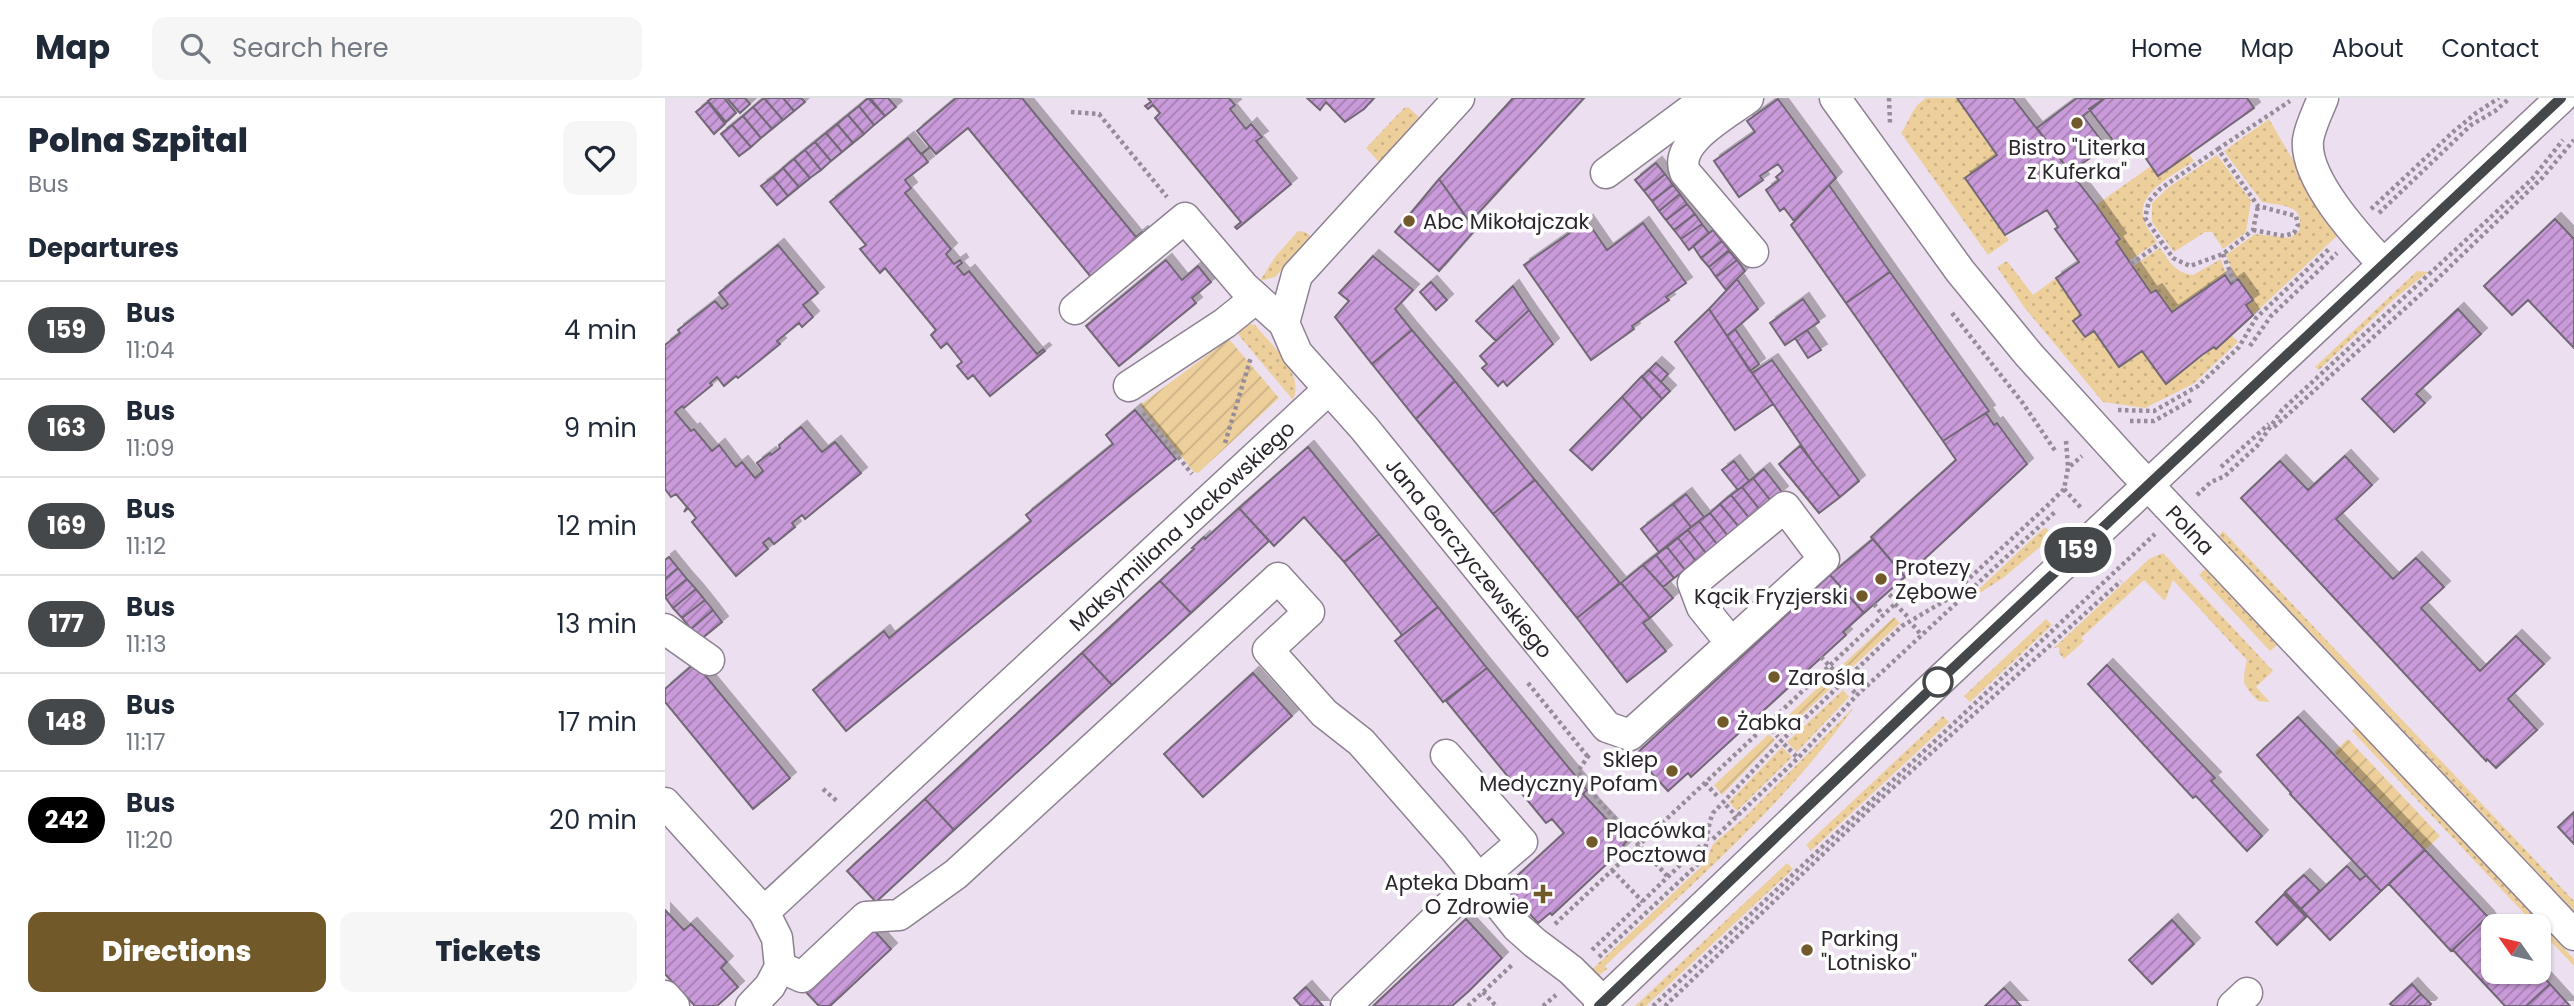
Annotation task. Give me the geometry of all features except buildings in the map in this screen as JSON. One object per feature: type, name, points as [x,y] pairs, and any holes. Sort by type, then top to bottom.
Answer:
[{"type":"street","points":[[1285,323],[1297,275],[1459,98]]},
{"type":"street","points":[[1605,173],[1707,98]]},
{"type":"street","points":[[1748,98],[1693,139],[1685,149],[1682,164],[1685,172],[1753,252]]},
{"type":"street","name":"Polna","points":[[1835,98],[1914,209],[2009,332],[2148,485],[2574,935]]},
{"type":"street","points":[[2323,98],[2308,139],[2312,166],[2351,229],[2383,264]]},
{"type":"street","points":[[780,967],[802,977],[866,917],[899,915],[956,874],[1278,578],[1309,612],[1268,650],[1324,713],[1361,742],[1454,848],[1517,927],[1571,970],[1601,1004],[1938,682],[2561,98]]},
{"type":"street","points":[[1075,309],[1185,218],[1256,298],[1285,323],[1297,353],[1329,389]]},
{"type":"street","points":[[1129,386],[1225,323],[1256,298]]},
{"type":"street","name":"Jana Gorczyczewskiego","points":[[1329,389],[1364,428],[1607,727]]},
{"type":"street","name":"Maksymiliana Jackowskiego","points":[[764,912],[1329,389]]},
{"type":"street","points":[[1607,727],[1630,735],[1824,559],[1785,507],[1693,583],[1702,607],[1731,643]]},
{"type":"street","points":[[665,629],[709,660]]},
{"type":"street","points":[[1346,1006],[1478,880],[1522,842],[1446,755]]},
{"type":"street","points":[[665,803],[764,912],[777,938],[780,967],[770,986],[751,1006]]},
{"type":"street","points":[[665,996],[674,1006]]},
{"type":"path","points":[[2258,206],[2253,230],[2223,254],[2190,266],[2172,258],[2145,218],[2149,201],[2160,189],[2285,103],[2301,98]]},
{"type":"path","points":[[2108,410],[2154,411],[2166,408],[2198,386],[2244,341],[2256,318],[2453,132],[2499,98]]},
{"type":"path","points":[[1071,112],[1099,114],[1185,218]]},
{"type":"path","points":[[2201,492],[2211,482],[2225,476],[2249,454],[2282,410],[2532,179],[2565,137]]},
{"type":"path","points":[[2274,427],[2432,284],[2543,177],[2574,141]]},
{"type":"path","points":[[2218,149],[2258,206],[2290,212],[2296,216],[2298,225],[2294,233],[2284,236],[2253,230]]},
{"type":"path","points":[[2131,264],[2161,243]]},
{"type":"path","points":[[2223,254],[2234,282]]},
{"type":"path","points":[[1976,345],[2022,402],[2056,452]]},
{"type":"path","points":[[1224,447],[1251,357]]},
{"type":"path","points":[[1129,386],[1139,409],[1197,480]]},
{"type":"path","points":[[2124,421],[2154,421],[2177,408]]},
{"type":"path","points":[[2154,421],[2159,426]]},
{"type":"path","points":[[2221,467],[2269,424]]},
{"type":"path","points":[[1594,963],[1697,864],[1706,851],[1713,813],[1781,741],[1902,626],[1946,600],[2064,489],[2068,468],[2089,449]]},
{"type":"path","points":[[2205,475],[2211,482]]},
{"type":"path","points":[[2064,489],[2084,511]]},
{"type":"path","points":[[1713,839],[1798,758],[1857,695],[2056,511]]},
{"type":"path","points":[[1653,1006],[2153,537]]},
{"type":"path","points":[[1665,1006],[1876,803],[2122,581]]},
{"type":"path","points":[[1887,592],[1908,617]]},
{"type":"path","points":[[1874,604],[1883,615]]},
{"type":"path","points":[[1549,930],[1895,604]]},
{"type":"path","points":[[1913,625],[1922,636]]},
{"type":"path","points":[[1821,657],[1841,678]]},
{"type":"path","points":[[1848,685],[1857,695]]},
{"type":"path","points":[[1767,725],[1778,737]]},
{"type":"path","points":[[1607,727],[1578,771],[1598,800],[1669,878]]},
{"type":"path","points":[[1784,744],[1798,758]]},
{"type":"path","points":[[1705,783],[1720,799]]},
{"type":"path","points":[[823,789],[844,808]]},
{"type":"path","points":[[1726,805],[1737,817]]},
{"type":"path","points":[[1586,956],[1702,844]]},
{"type":"path","points":[[1612,870],[1643,902]]},
{"type":"path","points":[[1468,1006],[1520,957]]},
{"type":"path","points":[[1483,992],[1496,1006]]},
{"type":"shaded area","points":[[1926,98],[1957,98],[1997,155],[1965,179],[2009,240],[1988,255],[1901,133],[1914,110]]},
{"type":"shaded area","points":[[1408,107],[1419,117],[1379,162],[1366,148]]},
{"type":"shaded area","points":[[2269,119],[2327,219],[2339,234],[2253,315],[2246,305],[2253,300],[2238,279],[2236,280],[2226,255],[2255,234],[2290,238],[2299,231],[2299,216],[2291,208],[2262,202],[2224,151]]},
{"type":"shaded area","points":[[2189,154],[2194,161],[2160,184],[2146,199],[2143,217],[2157,242],[2129,261],[2116,242],[2120,239],[2096,205],[2151,166],[2158,176]]},
{"type":"shaded area","points":[[2217,155],[2251,201],[2246,232],[2223,249],[2212,232],[2205,232],[2174,252],[2152,222],[2152,203],[2169,187]]},
{"type":"shaded area","points":[[1298,231],[1312,237],[1275,277],[1260,281],[1275,257]]},
{"type":"shaded area","points":[[2160,248],[2173,266],[2182,272],[2193,275],[2221,259],[2226,274],[2172,312],[2156,290],[2151,293],[2133,266]]},
{"type":"shaded area","points":[[2007,261],[2033,295],[2056,278],[2081,315],[2073,321],[2084,337],[2094,331],[2119,367],[2142,351],[2165,384],[2231,335],[2238,342],[2193,384],[2145,408],[2103,402],[2024,307],[1997,267]]},
{"type":"shaded area","points":[[2417,271],[2428,272],[2393,300],[2319,370],[2315,367]]},
{"type":"shaded area","points":[[1249,324],[1255,325],[1290,369],[1294,379],[1293,400],[1237,333]]},
{"type":"shaded area","points":[[1229,339],[1279,398],[1198,473],[1194,472],[1140,405]]},
{"type":"shaded area","points":[[2045,527],[2053,536],[2003,578],[1964,603]]},
{"type":"shaded area","points":[[2223,531],[2574,901],[2574,911],[2219,536]]},
{"type":"shaded area","points":[[2163,553],[2273,671],[2256,687],[2270,702],[2258,701],[2249,691],[2244,679],[2247,660],[2173,580],[2165,601],[2144,580],[2081,638],[2084,641],[2064,659],[2059,653],[2059,647],[2054,648],[2149,559]]},
{"type":"shaded area","points":[[2205,569],[2277,645],[2270,651],[2199,575]]},
{"type":"shaded area","points":[[1894,617],[1900,623],[1845,674],[1839,668]]},
{"type":"shaded area","points":[[2046,619],[2052,625],[1970,702],[1964,696]]},
{"type":"shaded area","points":[[1830,676],[1836,683],[1781,735],[1775,728]]},
{"type":"shaded area","points":[[1843,690],[1849,697],[1797,752],[1787,742]]},
{"type":"shaded area","points":[[1854,707],[1798,777],[1704,874],[1605,966],[1607,969],[1597,977],[1587,974],[1705,863],[1713,844],[1744,818]]},
{"type":"shaded area","points":[[1943,716],[1949,722],[1811,851],[1806,845]]},
{"type":"shaded area","points":[[2355,727],[2532,914],[2525,914],[2352,731]]},
{"type":"shaded area","points":[[1769,734],[1775,740],[1722,795],[1714,785]]},
{"type":"shaded area","points":[[2348,739],[2440,836],[2425,850],[2334,752]]},
{"type":"shaded area","points":[[1782,747],[1792,757],[1737,811],[1729,802]]},
{"type":"shaded area","points":[[1787,863],[1793,869],[1646,1006],[1635,1006]]},
{"type":"shaded area","points":[[2551,935],[2574,959],[2574,966],[2551,942]]},
{"type":"bus line","name":"159","points":[[1599,1006],[1938,682],[2561,98]]},
{"type":"place","name":"Bistro \"Literka z Kuferka\"","points":[[2077,123]]},
{"type":"place","name":"Abc Mikołajczak","points":[[1409,221]]},
{"type":"place","name":"Protezy Zębowe","points":[[1881,579]]},
{"type":"place","name":"Kącik Fryzjerski","points":[[1862,596]]},
{"type":"place","name":"Zarośla","points":[[1774,677]]},
{"type":"place","name":"Żabka","points":[[1723,722]]},
{"type":"place","name":"Sklep Medyczny Pofam","points":[[1672,771]]},
{"type":"place","name":"Placówka Pocztowa","points":[[1592,842]]},
{"type":"place","name":"Apteka Dbam O Zdrowie","points":[[1543,894]]},
{"type":"place","name":"Parking \"Lotnisko\"","points":[[1807,950]]}]
